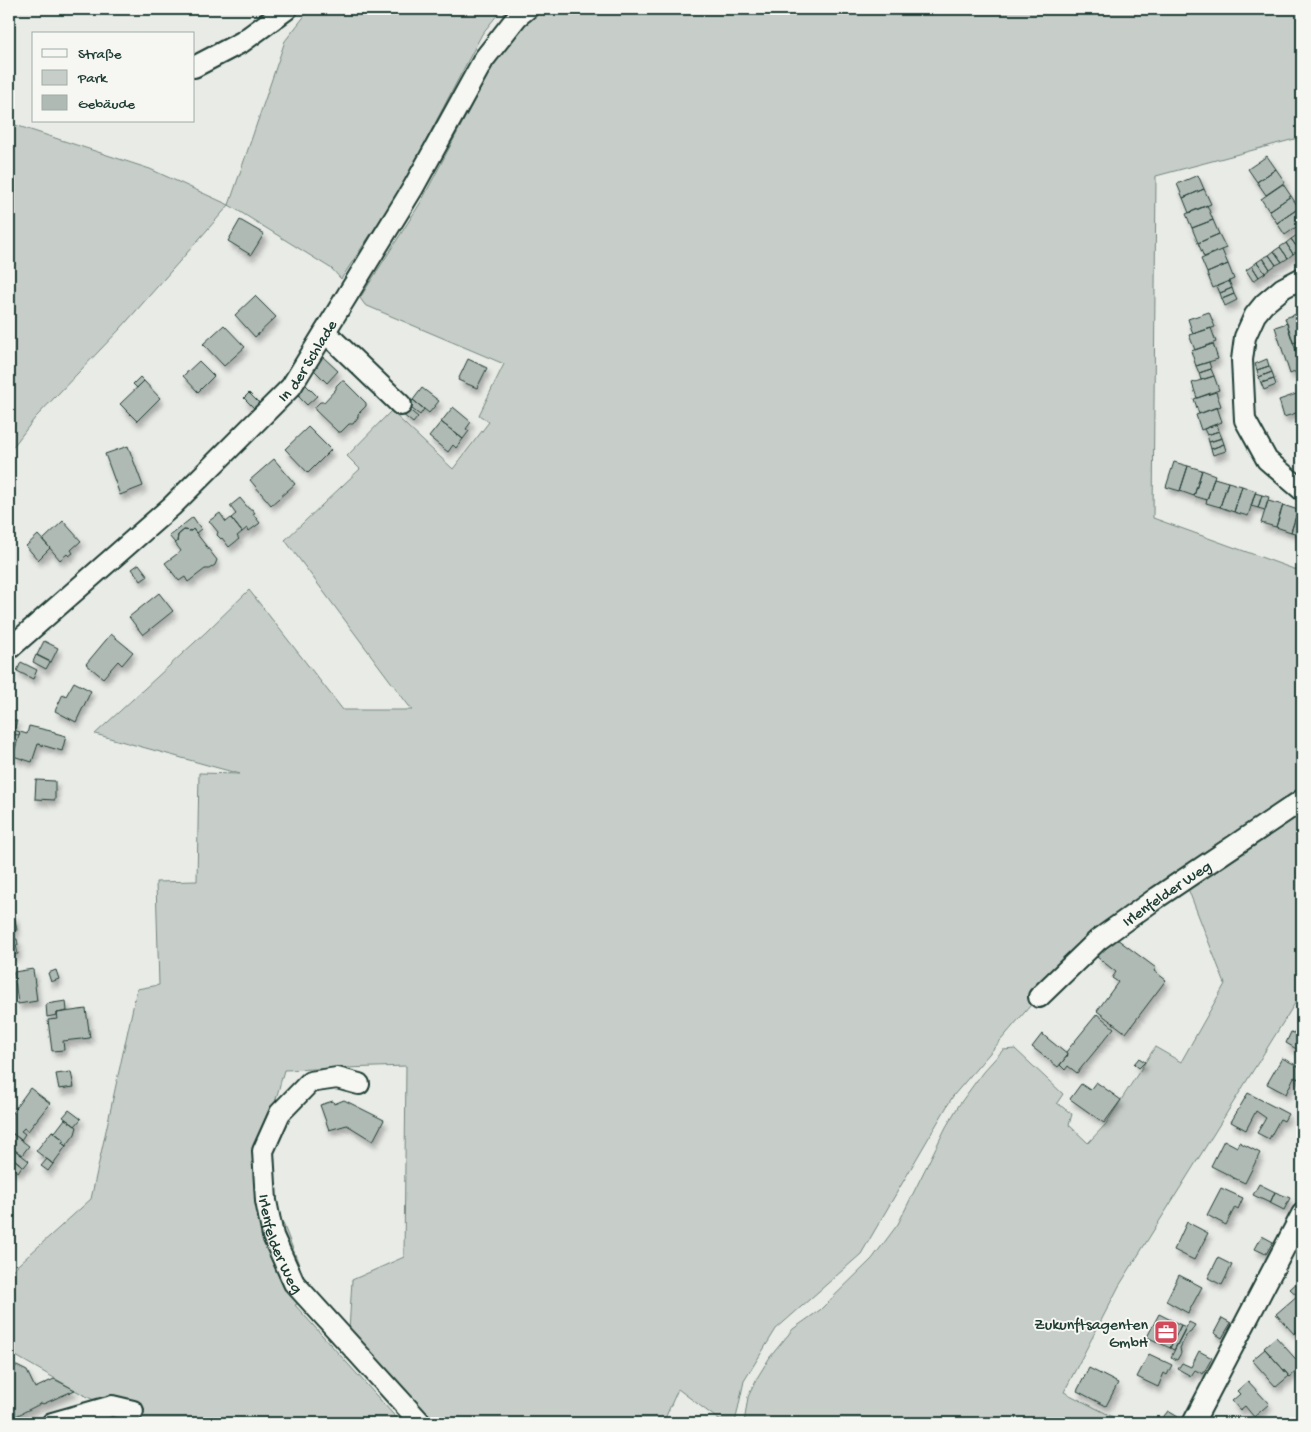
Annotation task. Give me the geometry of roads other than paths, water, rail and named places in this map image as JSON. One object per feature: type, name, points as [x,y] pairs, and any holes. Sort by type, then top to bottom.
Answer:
[{"type":"street","points":[[195,66],[242,42],[287,9]]},
{"type":"street","name":"In der Schlade","points":[[9,649],[172,506],[291,387],[413,188],[484,59],[517,17],[527,9]]},
{"type":"street","points":[[1302,278],[1283,288],[1264,304],[1255,315],[1245,337],[1242,360],[1245,420],[1267,460],[1302,490]]},
{"type":"street","points":[[324,332],[401,405]]},
{"type":"street","name":"Irlenfelder Weg","points":[[1039,997],[1098,940],[1158,897],[1302,800]]},
{"type":"street","name":"Irlenfelder Weg","points":[[359,1084],[336,1078],[310,1082],[280,1113],[263,1151],[266,1201],[273,1236],[294,1283],[421,1423]]},
{"type":"street","points":[[1193,1423],[1302,1214]]},
{"type":"street","points":[[52,1423],[112,1406],[133,1411]]},
{"type":"place","name":"Zukunftsagenten GmbH","points":[[1166,1332]]}]
